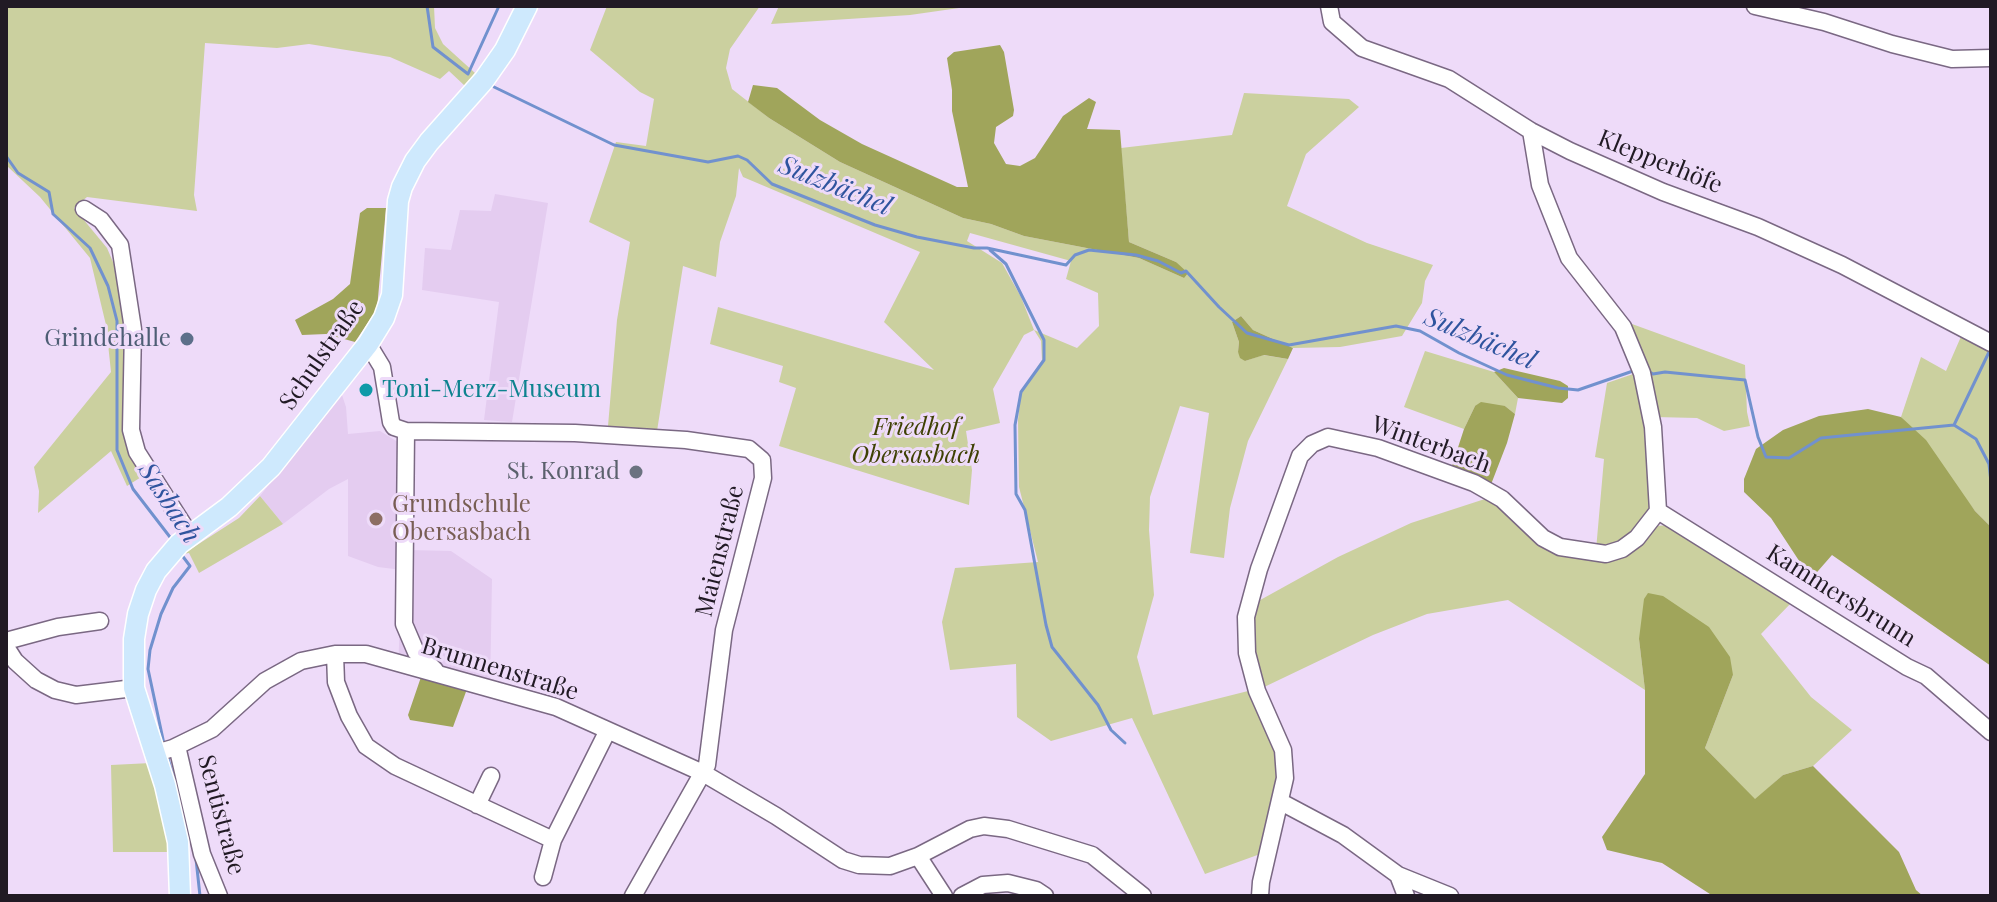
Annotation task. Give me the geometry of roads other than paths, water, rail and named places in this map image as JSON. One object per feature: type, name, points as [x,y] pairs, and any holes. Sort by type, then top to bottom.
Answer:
[{"type":"main road","name":"Schulstraße","points":[[180,896],[178,842],[167,750],[134,688],[132,666],[138,614],[146,590],[180,544],[229,507],[271,467],[368,344],[384,318],[392,295],[398,201],[402,187],[429,142],[484,80],[505,50],[527,6]]},
{"type":"street","name":"Klepperhöfe","points":[[1329,6],[1332,22],[1362,48],[1449,79],[1531,131],[1663,192],[1758,227],[1842,265],[1991,343]]},
{"type":"street","points":[[1755,6],[1824,22],[1952,59],[1991,58]]},
{"type":"street","points":[[1531,131],[1540,185],[1569,258],[1623,327],[1641,370],[1653,427],[1658,511]]},
{"type":"street","points":[[84,209],[101,220],[120,245],[133,329],[131,430],[137,452],[180,544]]},
{"type":"street","points":[[368,344],[382,367],[391,422],[394,427],[406,431],[404,624],[421,660],[443,675]]},
{"type":"street","name":"Maienstraße","points":[[406,431],[615,434],[749,449],[762,460],[763,478],[724,630],[710,756],[703,773]]},
{"type":"street","name":"Winterbach","points":[[1260,896],[1285,778],[1283,750],[1257,691],[1247,653],[1246,617],[1259,569],[1300,456],[1312,444],[1328,437],[1378,448],[1474,483],[1502,499],[1543,538],[1560,547],[1606,554],[1622,549],[1637,538],[1658,511]]},
{"type":"street","name":"Kammersbrunn","points":[[1658,511],[1926,676],[1991,732]]},
{"type":"street","points":[[6,641],[58,627],[100,621]]},
{"type":"street","points":[[6,647],[15,661],[36,680],[55,690],[76,695],[134,688]]},
{"type":"street","points":[[335,654],[336,682],[349,716],[366,746],[395,766],[553,840]]},
{"type":"street","name":"Brunnenstraße","points":[[167,750],[212,729],[265,681],[301,661],[335,654],[366,654],[556,707],[703,773],[843,860],[859,865],[890,866],[918,856]]},
{"type":"street","points":[[543,877],[553,840],[607,732]]},
{"type":"street","name":"Sentistraße","points":[[167,750],[219,896]]},
{"type":"street","points":[[633,896],[703,773]]},
{"type":"street","points":[[477,805],[491,776]]},
{"type":"street","points":[[1281,802],[1343,835],[1398,875],[1450,896]]},
{"type":"street","points":[[944,896],[918,856],[970,829],[984,826],[1008,829],[1092,855],[1143,896]]},
{"type":"street","points":[[1398,875],[1406,896]]},
{"type":"street","points":[[962,896],[983,885],[1008,883],[1036,890],[1045,896]]},
{"type":"waterway","points":[[427,6],[433,47],[468,74],[499,6]]},
{"type":"waterway","name":"Sulzbächel","points":[[492,86],[614,145],[708,162],[738,156],[747,160],[772,184],[875,225],[917,237],[1066,265],[1075,255],[1089,250],[1136,255],[1158,261],[1181,273],[1186,271],[1247,333],[1289,345],[1396,326],[1420,331],[1507,375],[1558,388],[1578,390],[1633,371]]},
{"type":"waterway","name":"Sasbach","points":[[6,156],[18,173],[49,192],[53,214],[90,248],[108,286],[117,321],[117,450],[133,489],[173,541]]},
{"type":"waterway","points":[[990,250],[1006,264],[1044,340],[1044,360],[1021,392],[1015,425],[1016,494],[1025,510],[1052,647],[1098,705],[1111,730],[1125,743]]},
{"type":"waterway","points":[[1954,425],[1990,350]]},
{"type":"waterway","name":"Sulzbächel","points":[[1648,371],[1653,374],[1665,372],[1745,380],[1758,437],[1766,457],[1789,458],[1821,438],[1954,425],[1976,439],[1989,464],[1991,482]]},
{"type":"waterway","name":"Sasbach","points":[[164,744],[148,669],[150,650],[161,614],[173,588],[190,566],[181,554]]},
{"type":"waterway","name":"Sasbach","points":[[167,755],[190,836]]},
{"type":"waterway","name":"Sasbach","points":[[196,859],[200,896]]},
{"type":"place","name":"Grindehalle","points":[[187,339]]},
{"type":"place","name":"Toni-Merz-Museum","points":[[366,390]]},
{"type":"place","name":"St. Konrad","points":[[636,472]]},
{"type":"place","name":"Grundschule Obersasbach","points":[[376,519]]},
{"type":"park label","name":"Friedhof Obersasbach","points":[[916,442]]}]
